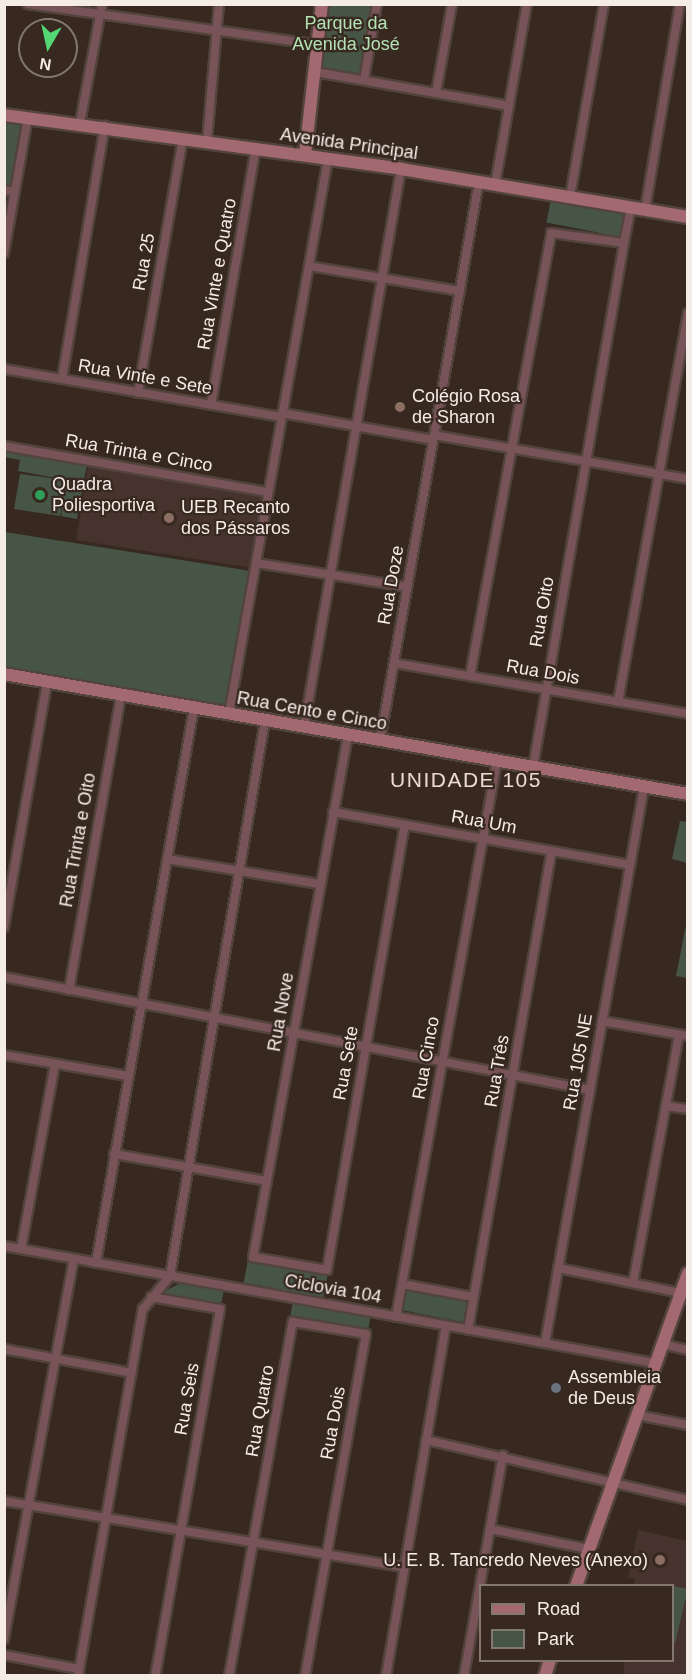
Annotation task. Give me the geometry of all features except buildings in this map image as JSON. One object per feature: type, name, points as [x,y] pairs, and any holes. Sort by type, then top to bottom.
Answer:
[{"type":"main road","points":[[305,155],[322,4]]},
{"type":"main road","name":"Avenida Principal","points":[[4,115],[105,126],[401,169],[687,217]]},
{"type":"main road","name":"Rua Cento e Cinco","points":[[4,674],[687,794]]},
{"type":"main road","points":[[577,1584],[687,1273]]},
{"type":"street","points":[[28,4],[318,45]]},
{"type":"street","points":[[80,123],[102,4]]},
{"type":"street","points":[[207,141],[219,4]]},
{"type":"street","points":[[364,80],[377,4]]},
{"type":"street","points":[[436,93],[452,4]]},
{"type":"street","points":[[495,185],[527,4]]},
{"type":"street","points":[[570,197],[604,4]]},
{"type":"street","points":[[645,210],[680,4]]},
{"type":"street","points":[[315,72],[509,106]]},
{"type":"street","points":[[4,253],[28,117]]},
{"type":"street","points":[[62,379],[105,126]]},
{"type":"street","name":"Rua 25","points":[[138,393],[183,138]]},
{"type":"street","name":"Rua Vinte e Quatro","points":[[211,405],[256,148]]},
{"type":"street","points":[[230,714],[328,159]]},
{"type":"street","points":[[304,727],[401,169]]},
{"type":"street","name":"Rua Doze","points":[[380,741],[479,182]]},
{"type":"street","points":[[4,190],[15,192]]},
{"type":"street","name":"Rua Oito","points":[[532,767],[631,207]]},
{"type":"street","points":[[470,676],[551,233],[624,243]]},
{"type":"street","points":[[309,266],[460,291]]},
{"type":"street","points":[[618,702],[687,313]]},
{"type":"street","name":"Rua Vinte e Sete","points":[[4,369],[211,405],[434,438]]},
{"type":"street","points":[[434,438],[510,448],[687,479]]},
{"type":"street","name":"Rua Trinta e Cinco","points":[[4,446],[268,492]]},
{"type":"street","points":[[256,563],[407,587]]},
{"type":"street","name":"Rua Dois","points":[[394,663],[687,714]]},
{"type":"street","points":[[4,927],[47,682]]},
{"type":"street","name":"Rua Trinta e Oito","points":[[69,990],[121,695]]},
{"type":"street","points":[[96,1263],[194,708]]},
{"type":"street","points":[[4,1655],[79,1672],[143,1309],[170,1276],[265,721]]},
{"type":"street","name":"Rua Nove","points":[[290,1264],[254,1257],[348,735]]},
{"type":"street","points":[[482,839],[497,761]]},
{"type":"street","name":"Rua 105 NE","points":[[545,1344],[644,787]]},
{"type":"street","name":"Rua Um","points":[[333,812],[630,865]]},
{"type":"street","name":"Rua Sete","points":[[290,1264],[327,1270],[405,825]]},
{"type":"street","name":"Rua Cinco","points":[[396,1317],[482,839]]},
{"type":"street","name":"Rua Três","points":[[468,1330],[552,851]]},
{"type":"street","points":[[167,859],[320,884]]},
{"type":"street","points":[[4,977],[214,1020],[590,1090]]},
{"type":"street","points":[[602,1021],[683,1035],[666,1106],[633,1283]]},
{"type":"street","points":[[4,1055],[128,1076]]},
{"type":"street","points":[[21,1249],[55,1064]]},
{"type":"street","points":[[666,1106],[687,1109]]},
{"type":"street","points":[[114,1154],[267,1181]]},
{"type":"street","name":"Ciclovia 104","points":[[4,1246],[655,1363]]},
{"type":"street","points":[[4,1639],[74,1259]]},
{"type":"street","points":[[558,1268],[681,1293]]},
{"type":"street","points":[[402,1284],[473,1297]]},
{"type":"street","name":"Rua Seis","points":[[151,1297],[220,1309],[155,1676]]},
{"type":"street","name":"Rua Quatro","points":[[229,1676],[293,1322],[328,1328]]},
{"type":"street","points":[[386,1676],[446,1326]]},
{"type":"street","name":"Rua Dois","points":[[305,1676],[366,1334],[328,1328]]},
{"type":"street","points":[[662,1344],[687,1350]]},
{"type":"street","points":[[4,1349],[132,1373]]},
{"type":"street","points":[[637,1415],[687,1425]]},
{"type":"street","points":[[426,1440],[503,1455],[687,1500]]},
{"type":"street","points":[[481,1584],[503,1455]]},
{"type":"street","points":[[4,1501],[404,1567]]},
{"type":"street","points":[[490,1529],[588,1549]]},
{"type":"street","points":[[464,1676],[478,1604]]},
{"type":"shaded area","name":"UEB Recanto dos Pássaros","points":[[88,466],[263,494],[251,568],[76,540]]},
{"type":"shaded area","points":[[638,1530],[687,1541],[687,1675],[623,1676],[625,1662],[674,1662],[674,1584],[634,1584],[635,1579],[628,1578]]},
{"type":"green space","name":"Parque da Avenida José","points":[[321,5],[379,5],[366,80],[316,71]]},
{"type":"green space","points":[[4,116],[27,118],[14,191],[5,189]]},
{"type":"green space","points":[[551,199],[628,214],[623,237],[546,223]]},
{"type":"green space","points":[[4,451],[87,464],[77,519],[61,516],[65,488],[60,516],[14,509],[20,474],[67,480],[18,471],[20,460],[5,457]]},
{"type":"green space","points":[[5,532],[251,571],[230,705],[4,670]]},
{"type":"green space","points":[[680,821],[687,822],[687,863],[672,859]]},
{"type":"green space","points":[[687,920],[687,978],[676,976]]},
{"type":"green space","points":[[248,1260],[328,1275],[323,1298],[244,1283]]},
{"type":"green space","points":[[181,1283],[224,1290],[221,1305],[161,1293]]},
{"type":"green space","points":[[403,1288],[469,1301],[465,1322],[399,1310]]},
{"type":"green space","points":[[293,1301],[371,1315],[368,1329],[290,1316]]},
{"type":"green space","points":[[674,1586],[688,1589],[674,1643]]},
{"type":"place","name":"Colégio Rosa de Sharon","points":[[400,407]]},
{"type":"place","name":"Quadra Poliesportiva","points":[[40,495]]},
{"type":"place","name":"UEB Recanto dos Pássaros","points":[[169,518]]},
{"type":"place","name":"Assembleia de Deus","points":[[556,1388]]},
{"type":"place","name":"U. E. B. Tancredo Neves (Anexo)","points":[[660,1560]]},
{"type":"district","name":"UNIDADE 105","points":[[466,780]]}]
